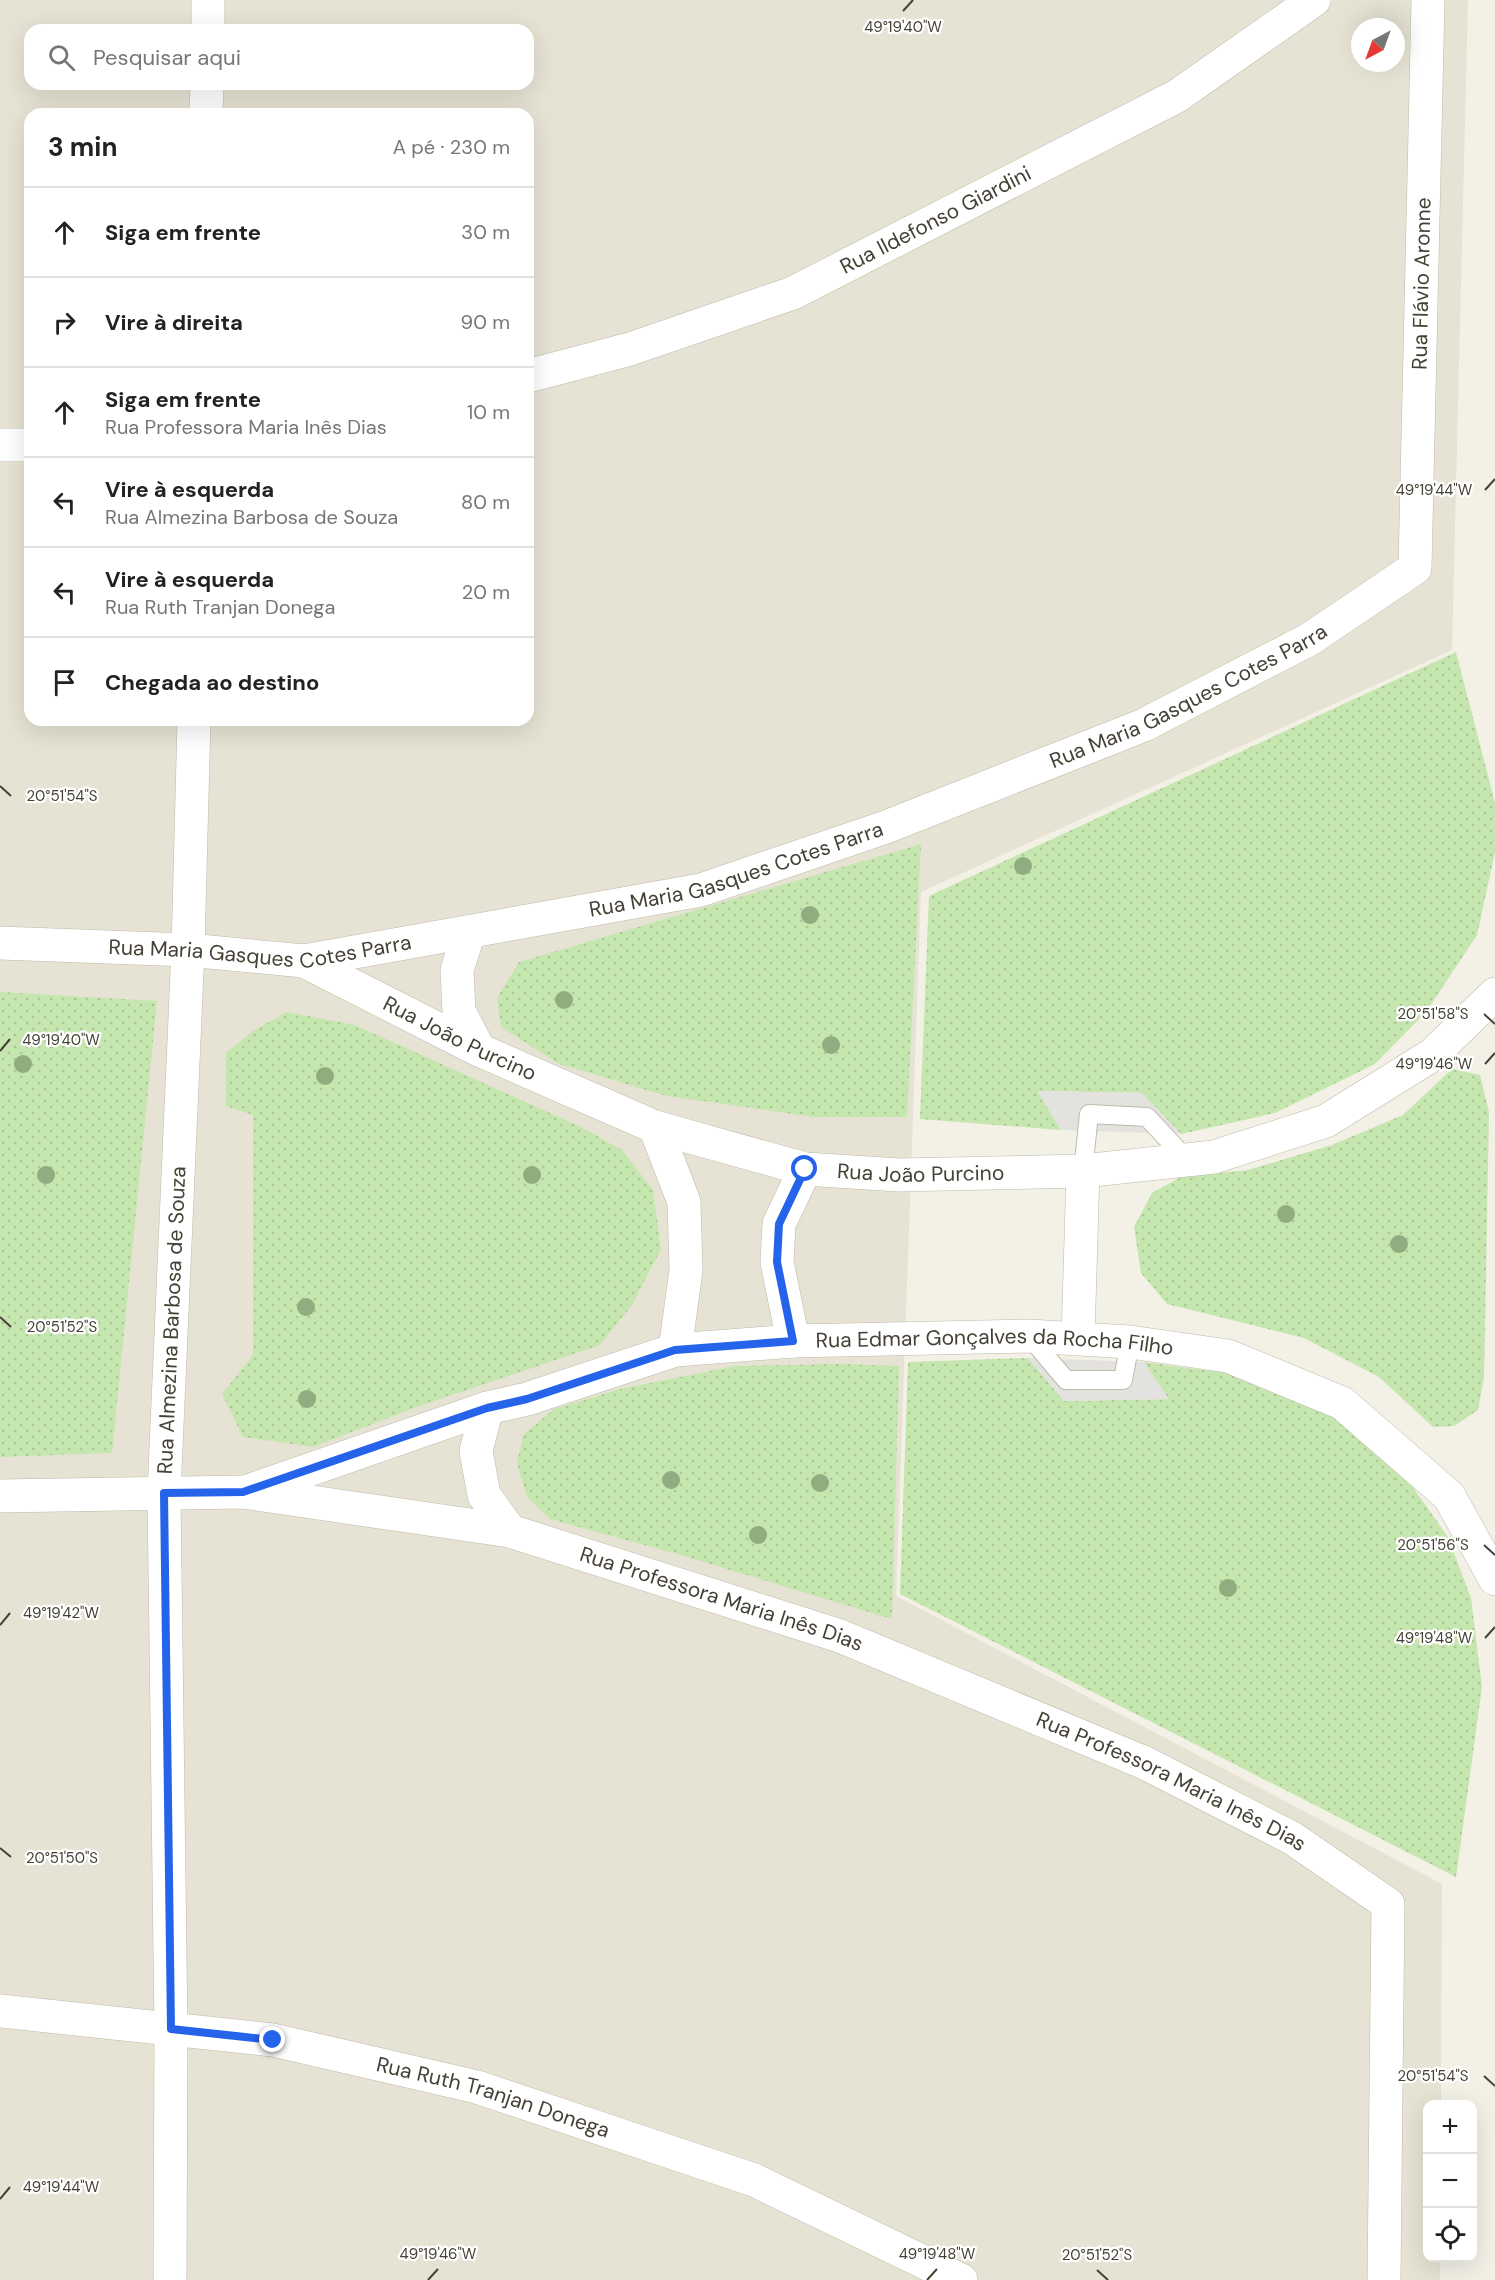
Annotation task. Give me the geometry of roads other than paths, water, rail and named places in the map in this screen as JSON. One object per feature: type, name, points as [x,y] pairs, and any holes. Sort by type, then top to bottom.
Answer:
[{"type":"street","points":[[208,0],[208,24]]},
{"type":"street","name":"Rua Ildefonso Giardini","points":[[534,374],[630,349],[793,293],[1177,96],[1314,0]]},
{"type":"street","name":"Rua Flávio Aronne","points":[[1415,568],[1428,0]]},
{"type":"street","points":[[206,108],[207,90]]},
{"type":"street","points":[[0,445],[24,445]]},
{"type":"street","name":"Rua Maria Gasques Cotes Parra","points":[[0,943],[188,950],[304,961],[701,890],[886,826],[1144,725],[1310,639],[1415,568]]},
{"type":"street","name":"Rua Almezina Barbosa de Souza","points":[[170,2280],[171,2029],[164,1493],[188,950],[194,726]]},
{"type":"street","points":[[469,932],[457,970],[459,1011],[479,1050]]},
{"type":"street","name":"Rua João Purcino","points":[[304,961],[479,1050],[656,1127],[805,1169],[898,1175],[1083,1170],[1214,1157],[1326,1121],[1432,1055],[1495,994]]},
{"type":"street","points":[[656,1127],[684,1203],[686,1271],[675,1350]]},
{"type":"street","points":[[793,1341],[777,1262],[779,1224],[805,1169]]},
{"type":"street","points":[[1078,1338],[1083,1170]]},
{"type":"street","name":"Rua Edmar Gonçalves da Rocha Filho","points":[[243,1492],[487,1408],[527,1399],[675,1350],[793,1341],[1029,1336],[1078,1338],[1130,1342],[1228,1356],[1342,1403],[1449,1496],[1495,1580]]},
{"type":"street","points":[[487,1408],[476,1451],[484,1495],[510,1531]]},
{"type":"street","name":"Rua Professora Maria Inês Dias","points":[[0,1496],[243,1492],[510,1531],[840,1636],[1145,1763],[1292,1838],[1388,1904],[1384,2280]]},
{"type":"street","name":"Rua Ruth Tranjan Donega","points":[[0,2011],[273,2040],[477,2087],[754,2180],[961,2280]]},
{"type":"lane","points":[[1083,1170],[1089,1114],[1147,1117],[1187,1160]]},
{"type":"lane","points":[[1029,1336],[1066,1380],[1123,1380],[1130,1342]]}]
